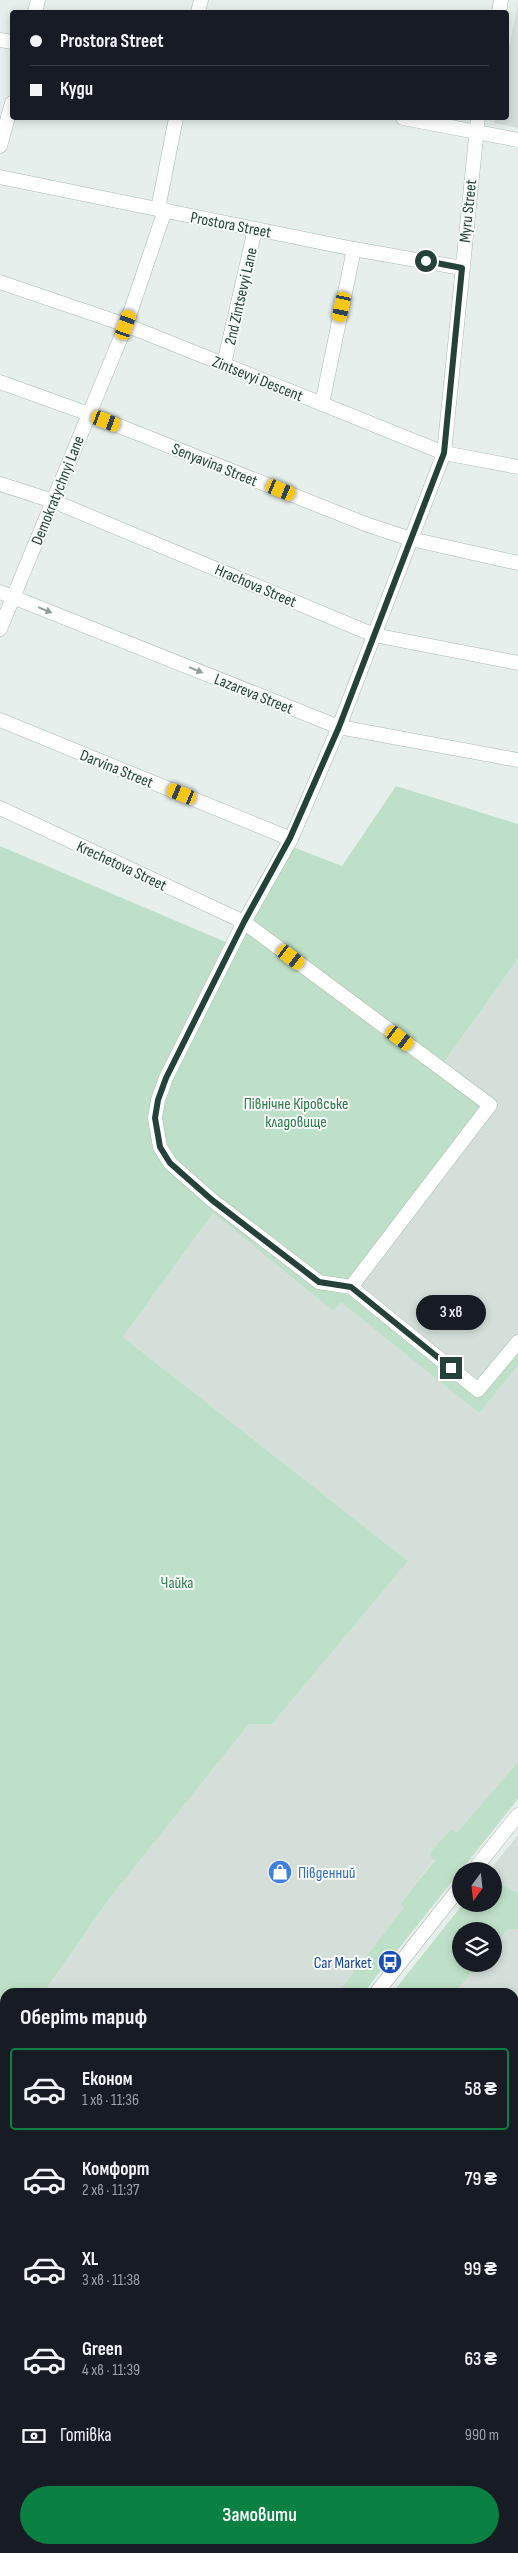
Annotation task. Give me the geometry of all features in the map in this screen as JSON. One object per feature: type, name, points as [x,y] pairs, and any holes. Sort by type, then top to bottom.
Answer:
[{"type":"street","points":[[0,146],[10,110]]},
{"type":"street","name":"Demokratychnyi Lane","points":[[0,629],[6,595],[53,501],[126,325],[161,209],[176,120]]},
{"type":"street","points":[[412,120],[518,140]]},
{"type":"street","name":"Myru Street","points":[[351,1287],[319,1282],[190,1182],[170,1163],[160,1147],[155,1118],[161,1089],[244,922],[290,838],[339,727],[444,453],[478,120]]},
{"type":"street","name":"Prostora Street","points":[[0,177],[256,229],[462,268]]},
{"type":"street","name":"2nd Zintsevyi Lane","points":[[224,364],[256,229]]},
{"type":"street","points":[[322,404],[354,248]]},
{"type":"street","name":"Zintsevyi Descent","points":[[0,282],[126,325],[444,453],[518,467]]},
{"type":"street","name":"Senyavina Street","points":[[0,382],[89,414],[411,539],[518,563]]},
{"type":"street","name":"Hrachova Street","points":[[0,484],[53,501],[374,635],[518,663]]},
{"type":"street","name":"Lazareva Street","points":[[6,595],[339,727],[518,760]]},
{"type":"street","name":"Darvina Street","points":[[0,720],[290,838]]},
{"type":"street","name":"Krechetova Street","points":[[0,808],[244,922],[490,1105],[351,1287]]},
{"type":"street","points":[[351,1287],[478,1390],[518,1342]]},
{"type":"street","points":[[480,1862],[518,1814]]},
{"type":"street","points":[[380,1988],[452,1897]]},
{"type":"shaded area","points":[[518,3],[518,128],[494,123],[495,120],[509,120],[509,48]]},
{"type":"shaded area","points":[[518,959],[518,1334],[478,1384],[359,1287],[497,1105],[443,1064]]},
{"type":"shaded area","points":[[213,1213],[333,1311],[341,1301],[479,1413],[518,1366],[518,1762],[457,1834],[451,1829],[430,1854],[435,1859],[400,1904],[405,1908],[341,1988],[47,1988],[109,1899],[249,1724],[272,1724],[408,1561],[123,1337]]},
{"type":"shaded area","points":[[518,1835],[518,1893],[502,1885],[502,1862],[496,1862]]},
{"type":"shaded area","points":[[508,1929],[518,1929],[518,1988],[458,1988],[472,1972],[502,1972],[502,1936]]},
{"type":"green space","points":[[396,786],[518,824],[518,959],[443,1064],[248,921],[290,846],[342,866]]},
{"type":"green space","name":"Чайка","points":[[0,846],[228,943],[162,1076],[156,1149],[316,1287],[353,1294],[478,1383],[518,1334],[518,1366],[479,1413],[341,1302],[333,1311],[213,1213],[123,1337],[408,1561],[272,1724],[249,1724],[109,1899],[47,1988],[0,1988]]},
{"type":"green space","name":"Північне Кіровське кладовище","points":[[244,927],[482,1106],[348,1281],[318,1276],[172,1160],[159,1127],[161,1101]]},
{"type":"green space","points":[[518,1762],[518,1799],[468,1862],[452,1862],[452,1882],[367,1988],[341,1988],[404,1908],[400,1904],[435,1860],[429,1854],[451,1829],[457,1833]]},
{"type":"green space","points":[[502,1885],[518,1893],[518,1929],[508,1929],[502,1936],[502,1922],[452,1922],[452,1972],[472,1972],[458,1988],[396,1988],[457,1912],[502,1912]]},
{"type":"place","name":"Південний","points":[[280,1872]]},
{"type":"place","name":"Car Market","points":[[390,1962]]},
{"type":"route","points":[[426,261],[462,268],[444,453],[339,727],[290,838],[244,922],[166,1078],[161,1089],[155,1118],[160,1147],[164,1156],[190,1182],[319,1282],[351,1287],[451,1368]]}]
